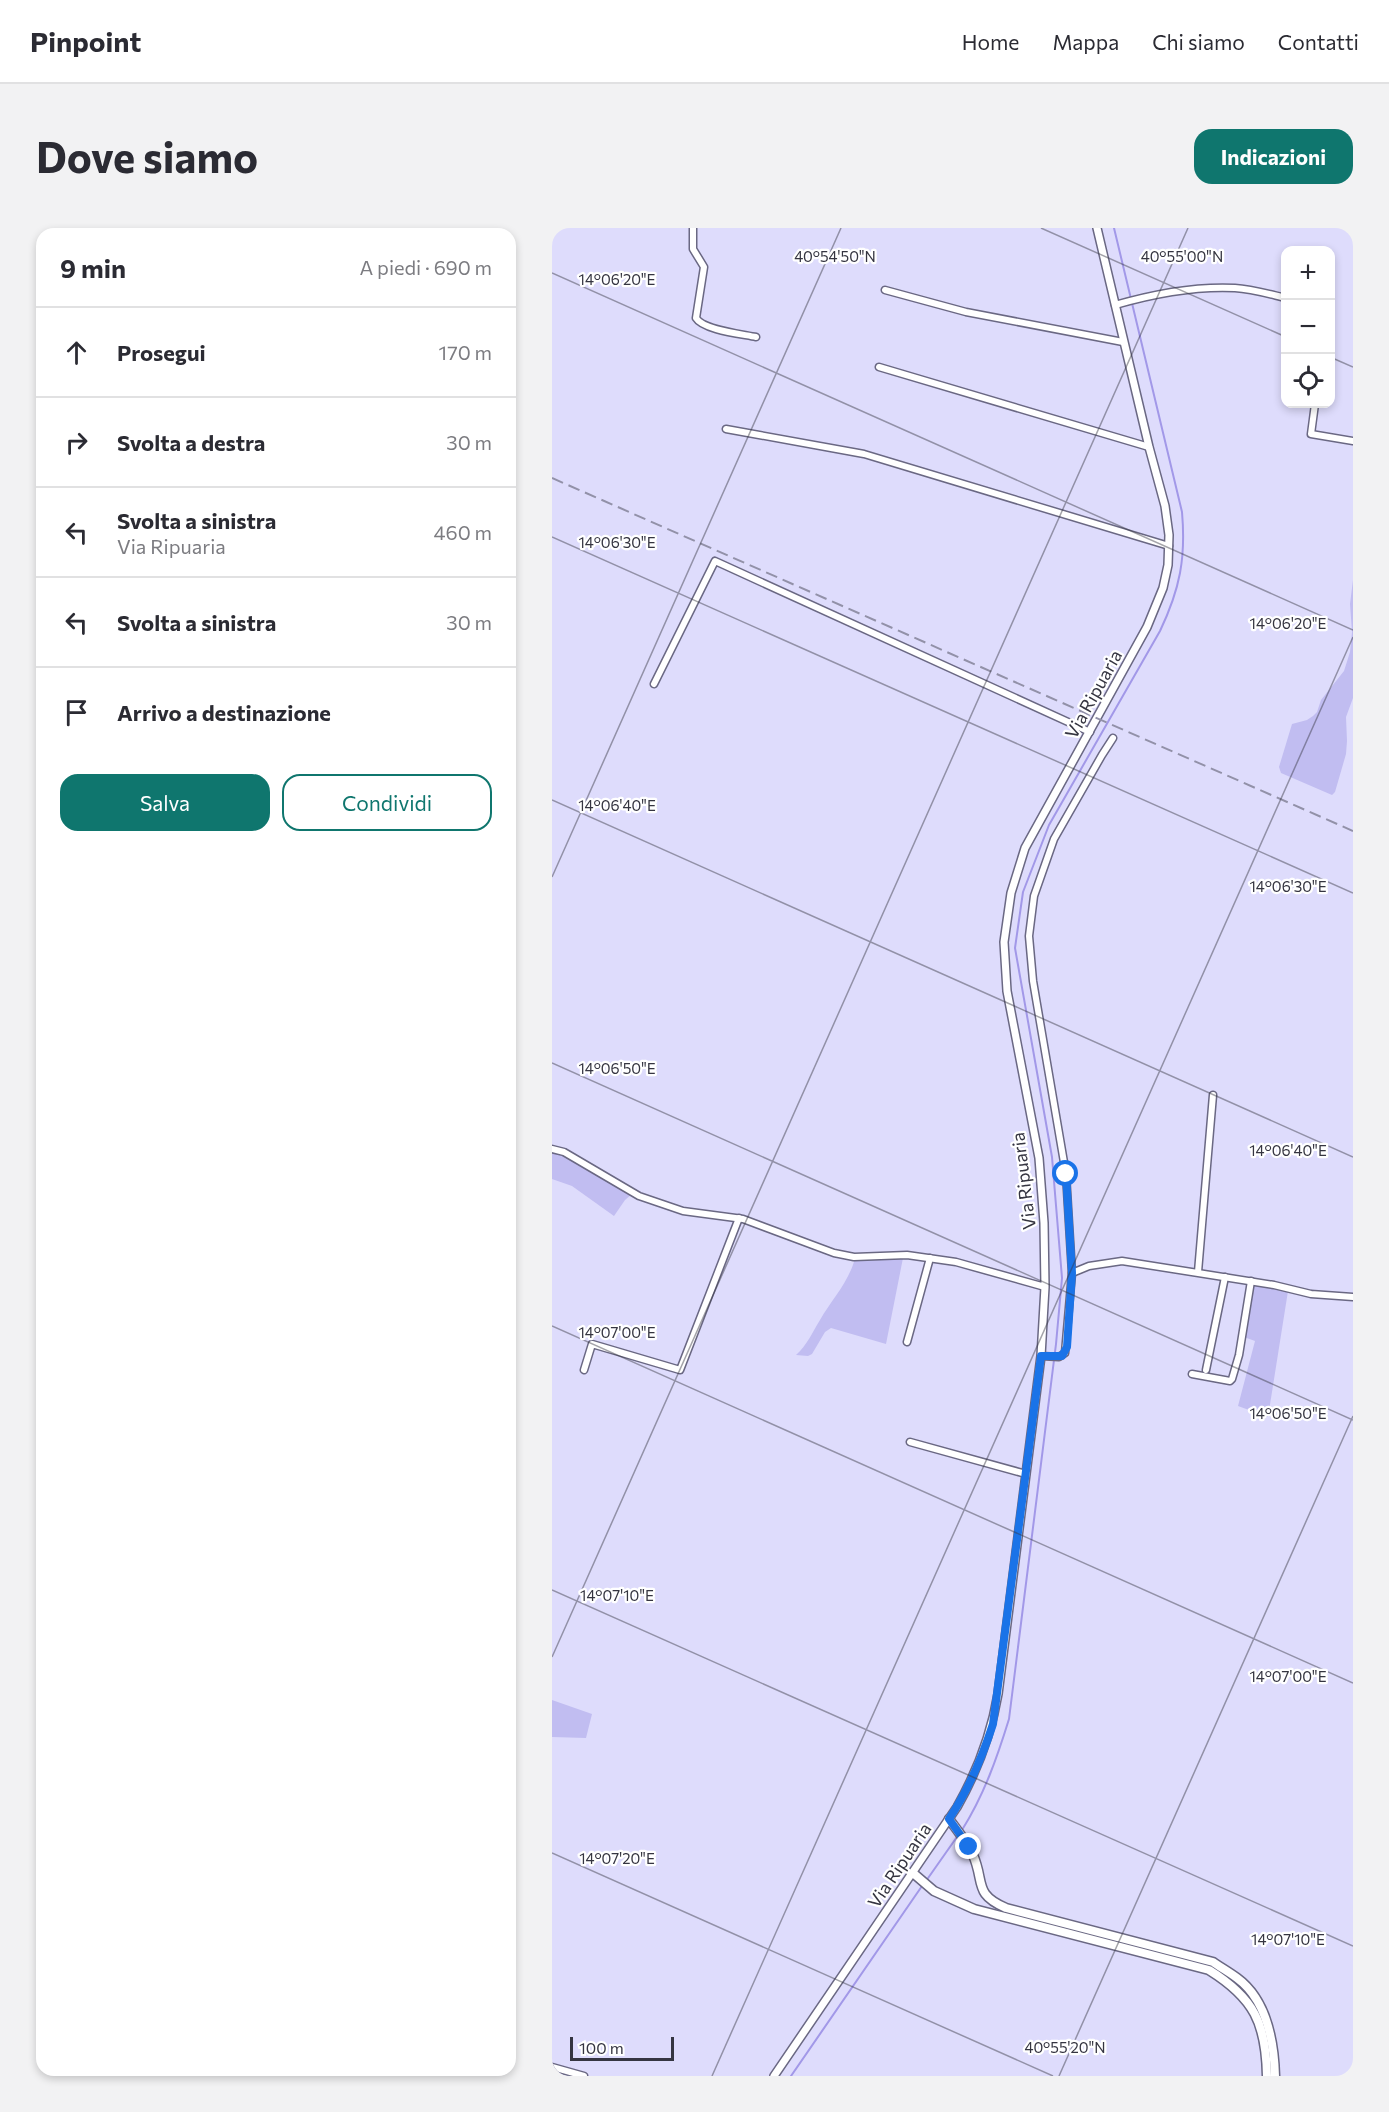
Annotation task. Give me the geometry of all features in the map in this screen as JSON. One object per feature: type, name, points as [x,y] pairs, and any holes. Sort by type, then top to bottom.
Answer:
[{"type":"main road","points":[[951,1822],[976,1863],[982,1891],[995,1903],[1006,1908],[1213,1962],[1239,1979],[1257,2001],[1269,2026],[1275,2057],[1275,2076]]},
{"type":"main road","points":[[913,1873],[930,1888],[985,1912],[1209,1970],[1232,1984],[1250,2004],[1261,2027],[1267,2058],[1267,2076]]},
{"type":"street","points":[[693,228],[693,249],[704,267],[696,318],[709,327],[756,337]]},
{"type":"street","name":"Via Ripuaria","points":[[774,2076],[913,1873],[951,1822],[976,1772],[993,1724],[1044,1356],[1044,1223],[1039,1158],[1006,991],[1004,942],[1011,893],[1025,848],[1158,604],[1168,565],[1169,546],[1165,506],[1123,342],[1118,304],[1097,228]]},
{"type":"street","points":[[1118,304],[1172,292],[1236,288],[1281,297]]},
{"type":"street","points":[[885,290],[966,312],[1123,342]]},
{"type":"street","points":[[879,367],[1149,447]]},
{"type":"street","points":[[1314,408],[1311,434],[1353,441]]},
{"type":"street","points":[[726,429],[864,454],[1169,546]]},
{"type":"street","points":[[654,684],[716,561],[1090,732]]},
{"type":"street","points":[[1044,1356],[1059,1357],[1065,1353],[1072,1273],[1066,1174],[1033,981],[1029,936],[1034,896],[1054,839],[1113,738]]},
{"type":"street","points":[[1198,1272],[1214,1095]]},
{"type":"street","points":[[552,1149],[564,1152],[639,1196],[683,1210],[739,1218],[834,1253],[854,1257],[907,1255],[956,1262],[1045,1287]]},
{"type":"street","points":[[584,1370],[592,1344],[680,1370],[739,1218]]},
{"type":"street","points":[[907,1342],[930,1258]]},
{"type":"street","points":[[1072,1273],[1089,1266],[1122,1261],[1251,1281],[1311,1294],[1353,1297]]},
{"type":"street","points":[[1206,1370],[1225,1277]]},
{"type":"street","points":[[1192,1374],[1230,1381],[1232,1379],[1239,1354],[1251,1281]]},
{"type":"street","points":[[910,1442],[1026,1474]]},
{"type":"street","points":[[552,2067],[584,2076]]},
{"type":"shaded area","points":[[1353,580],[1353,698],[1346,717],[1346,754],[1335,792],[1332,795],[1281,773],[1279,767],[1292,724],[1307,720],[1317,712],[1321,700],[1344,671],[1350,652],[1352,632],[1350,604]]},
{"type":"shaded area","points":[[552,1152],[572,1159],[632,1194],[614,1216],[572,1186],[552,1179]]},
{"type":"shaded area","points":[[855,1258],[903,1258],[886,1344],[831,1328],[825,1332],[812,1354],[796,1355],[844,1283]]},
{"type":"shaded area","points":[[1253,1285],[1288,1291],[1268,1417],[1238,1406],[1255,1341],[1244,1337]]},
{"type":"shaded area","points":[[552,1700],[592,1714],[586,1738],[552,1737]]},
{"type":"waterway","points":[[962,1830],[989,1776],[1009,1719],[1056,1344],[1062,1278],[1052,1157],[1015,948],[1023,892],[1049,825],[1160,631],[1177,587],[1182,559],[1182,512],[1114,228]]},
{"type":"waterway","points":[[926,1881],[959,1834]]},
{"type":"waterway","points":[[791,2076],[922,1886]]},
{"type":"railway","points":[[552,478],[1353,831]]},
{"type":"route","points":[[969,1847],[949,1819],[980,1762],[993,1724],[1041,1356],[1062,1356],[1067,1347],[1072,1273],[1066,1174]]}]
